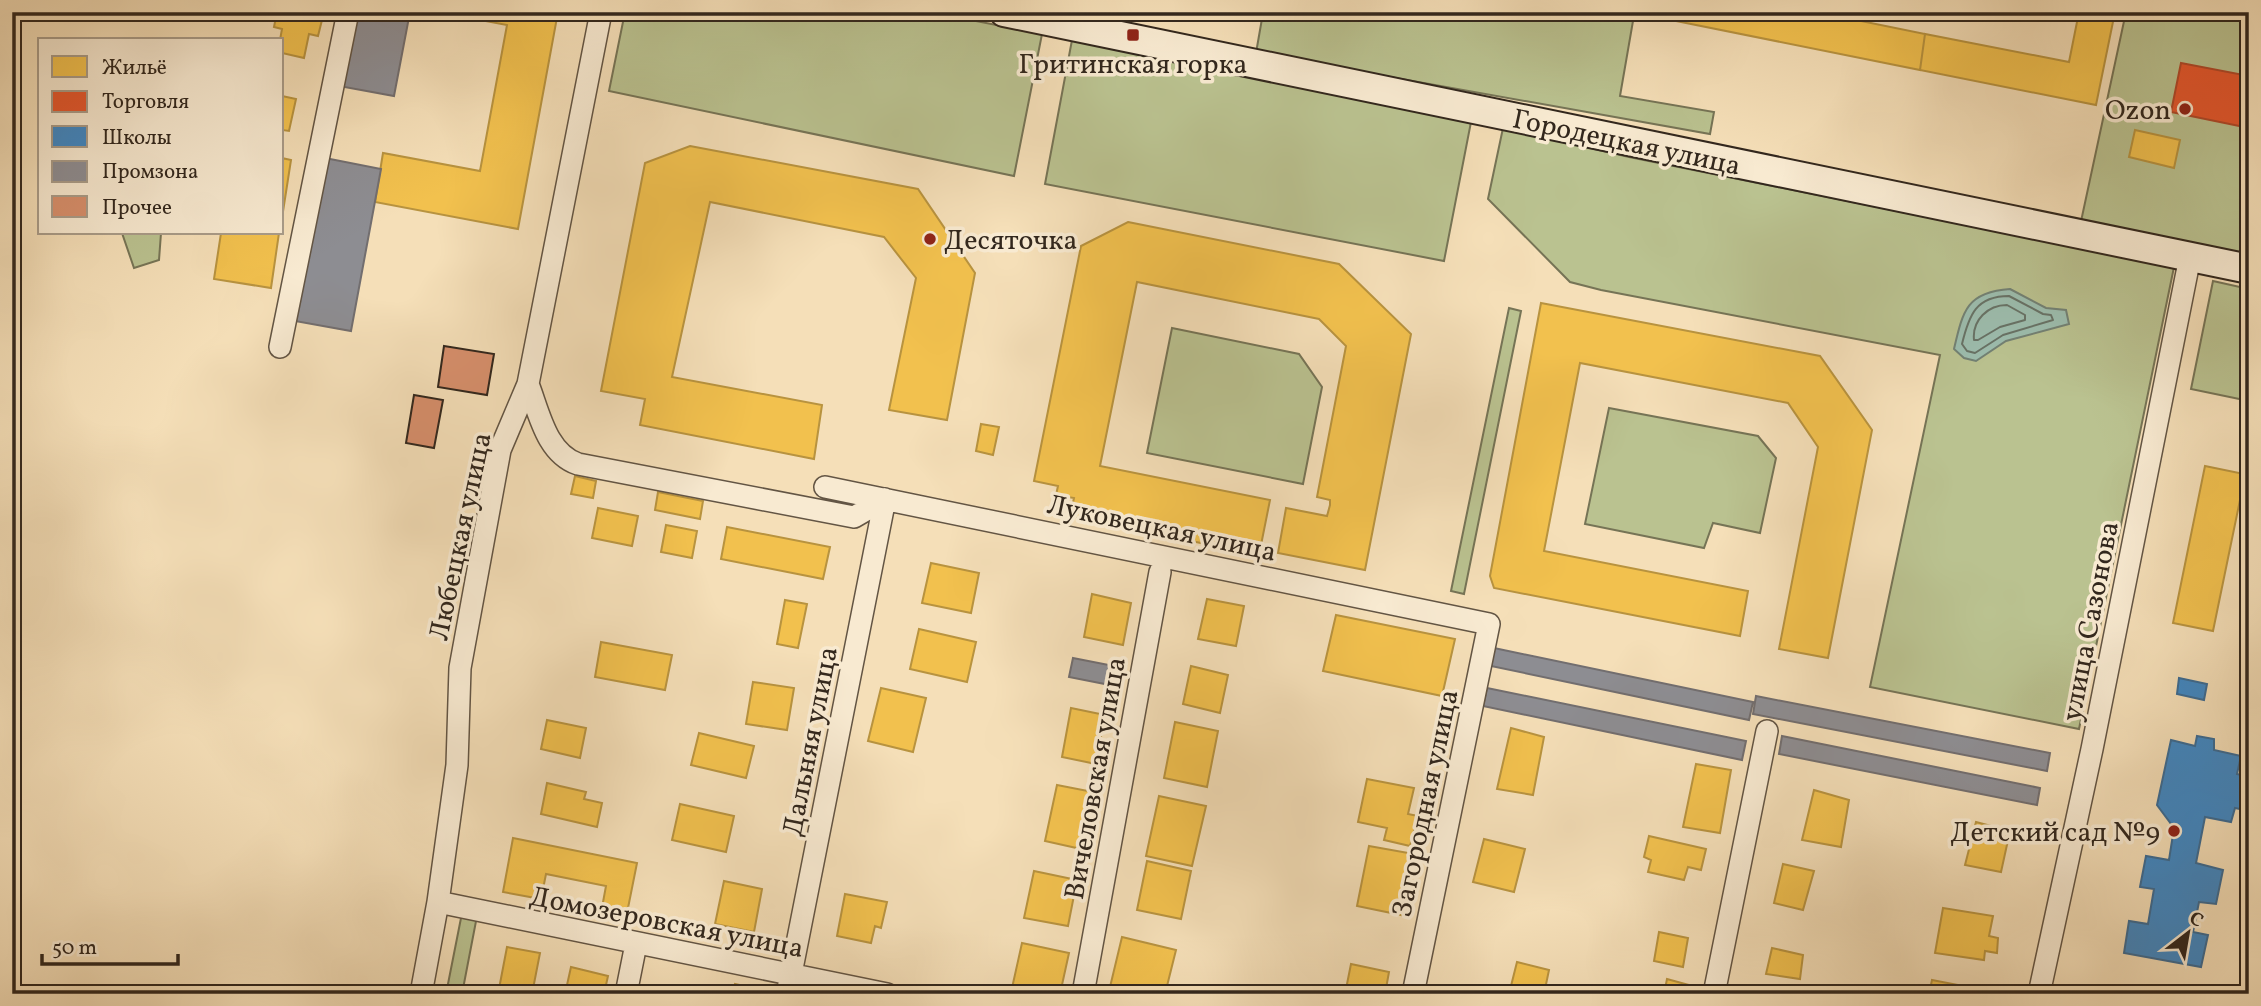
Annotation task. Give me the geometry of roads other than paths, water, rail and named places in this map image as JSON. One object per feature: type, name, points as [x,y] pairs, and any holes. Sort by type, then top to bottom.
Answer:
[{"type":"street","points":[[280,347],[348,12]]},
{"type":"street","name":"Любецкая улица","points":[[421,994],[438,902],[457,765],[460,668],[500,450],[528,384],[601,12]]},
{"type":"street","name":"Городецкая улица","points":[[1004,12],[2249,269]]},
{"type":"street","name":"улица Сазонова","points":[[2039,994],[2092,749],[2190,257]]},
{"type":"street","points":[[528,384],[552,444],[564,459],[578,464],[854,517],[885,499]]},
{"type":"street","name":"Луковецкая улица","points":[[825,487],[1489,624]]},
{"type":"street","name":"Дальняя улица","points":[[789,984],[885,499]]},
{"type":"street","name":"Вичеловская улица","points":[[1083,994],[1160,572]]},
{"type":"street","name":"Загородная улица","points":[[1413,994],[1489,624]]},
{"type":"street","points":[[1714,994],[1767,731]]},
{"type":"street","name":"Домозеровская улица","points":[[438,902],[636,944],[789,984],[887,994]]},
{"type":"street","points":[[626,994],[636,944]]},
{"type":"water","points":[[2010,289],[2046,308],[2066,310],[2069,324],[2006,341],[1976,361],[1964,358],[1954,349],[1969,306],[1984,294]]},
{"type":"place","name":"Гритинская горка","points":[[1133,35]]},
{"type":"place","name":"Ozon","points":[[2185,109]]},
{"type":"place","name":"Десяточка","points":[[930,239]]},
{"type":"place","name":"Детский сад №9","points":[[2174,831]]}]
